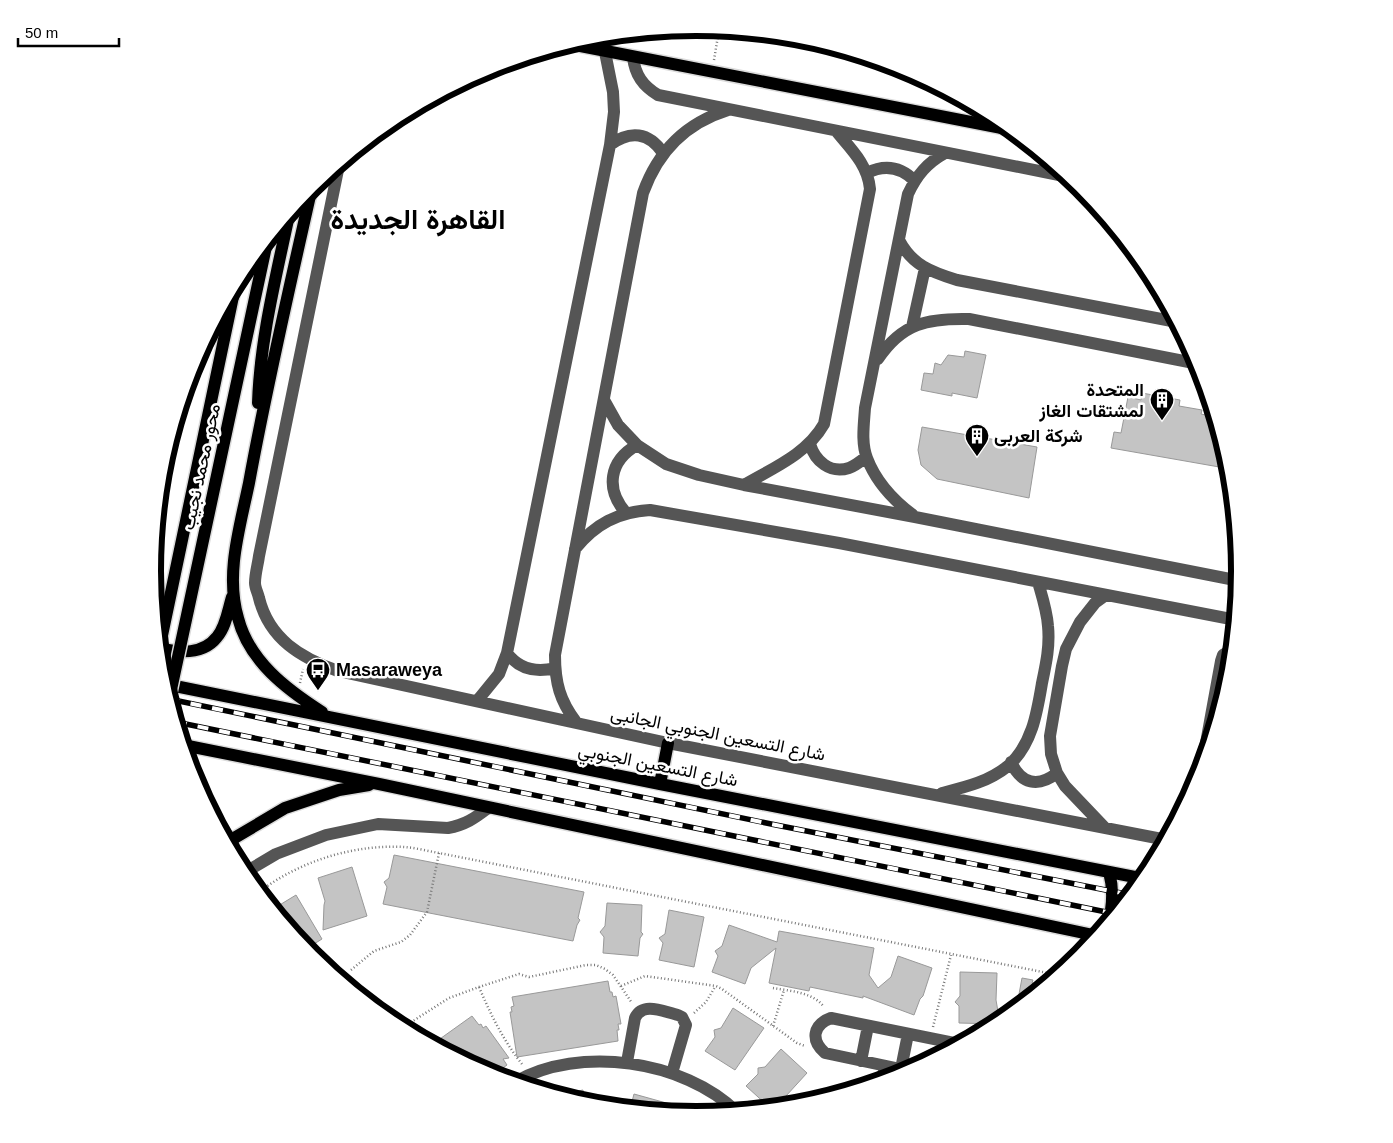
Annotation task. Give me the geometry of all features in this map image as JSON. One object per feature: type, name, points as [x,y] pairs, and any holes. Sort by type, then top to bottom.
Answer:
[{"type":"main road","points":[[587,48],[995,127]]},
{"type":"main road","points":[[308,203],[258,433],[234,560],[233,593],[238,619],[248,644],[264,666],[280,683],[328,716]]},
{"type":"main road","points":[[258,433],[259,378],[285,230]]},
{"type":"main road","name":"محور محمد نجيب","points":[[173,681],[264,257]]},
{"type":"main road","name":"محور محمد نجيب","points":[[164,626],[230,309]]},
{"type":"main road","points":[[167,649],[173,652],[192,652],[206,647],[218,637],[233,593]]},
{"type":"main road","name":"شارع التسعين الجنوبي","points":[[174,686],[1136,877]]},
{"type":"main road","points":[[660,784],[668,743]]},
{"type":"main road","points":[[191,747],[379,784],[1090,934]]},
{"type":"main road","points":[[233,839],[285,808],[339,790],[379,784]]},
{"type":"main road","points":[[1109,872],[1113,898],[1111,910]]},
{"type":"street","points":[[477,701],[499,674],[507,653],[610,145],[614,112],[614,92],[605,52]]},
{"type":"street","points":[[633,57],[636,73],[640,80],[658,95],[1055,174]]},
{"type":"street","points":[[576,722],[565,707],[560,693],[555,668],[555,655],[642,192],[662,154],[681,134],[715,114],[728,110]]},
{"type":"street","points":[[744,485],[810,444],[824,424],[870,198],[870,181],[863,165],[836,131]]},
{"type":"street","points":[[610,145],[625,136],[634,135],[651,140],[662,154]]},
{"type":"street","points":[[915,517],[895,501],[879,481],[866,457],[864,433],[865,408],[908,194],[926,165],[946,153]]},
{"type":"street","points":[[867,173],[881,168],[896,168],[915,181]]},
{"type":"street","name":"شارع التسعين الجنوبي الجانبى","points":[[337,176],[255,583],[262,609],[275,632],[293,650],[314,663],[338,671],[668,743],[1160,839]]},
{"type":"street","points":[[899,240],[906,253],[925,268],[957,280],[1169,320]]},
{"type":"street","points":[[912,327],[925,268]]},
{"type":"street","points":[[874,365],[888,344],[901,332],[923,323],[946,318],[969,319],[1189,362]]},
{"type":"street","points":[[604,400],[618,424],[637,445],[666,464],[699,474],[744,485],[1232,580]]},
{"type":"street","points":[[810,444],[812,452],[818,460],[825,466],[833,469],[851,467],[866,457]]},
{"type":"street","points":[[626,513],[614,492],[613,476],[618,461],[623,454],[637,445]]},
{"type":"street","points":[[575,549],[593,529],[604,522],[626,513],[650,510],[839,543],[1230,619]]},
{"type":"street","points":[[936,794],[977,784],[994,776],[1020,752],[1030,736],[1036,719],[1048,653],[1047,612],[1038,582]]},
{"type":"street","points":[[1105,828],[1065,786],[1057,773],[1051,754],[1050,736],[1066,649],[1086,613],[1106,595]]},
{"type":"street","points":[[507,653],[518,664],[532,670],[555,668]]},
{"type":"street","points":[[1210,724],[1221,661],[1225,654]]},
{"type":"street","points":[[1011,762],[1016,772],[1025,780],[1036,782],[1048,780],[1057,773]]},
{"type":"street","points":[[251,869],[276,854],[326,835],[378,824],[440,828],[457,827],[472,820],[488,808]]},
{"type":"street","points":[[627,1062],[638,1012],[649,1008],[678,1015],[685,1021],[686,1025],[672,1073]]},
{"type":"street","points":[[895,1068],[825,1053],[818,1048],[816,1040],[819,1026],[824,1021],[832,1018],[951,1042]]},
{"type":"street","points":[[861,1061],[868,1026]]},
{"type":"street","points":[[905,1064],[908,1034]]},
{"type":"street","points":[[523,1078],[529,1074],[589,1062],[627,1062],[672,1073],[703,1087],[729,1106]]},
{"type":"street","points":[[884,1072],[885,1066]]},
{"type":"path","points":[[712,72],[718,37]]},
{"type":"path","points":[[298,697],[305,657]]},
{"type":"path","points":[[265,888],[293,871],[326,857],[360,849],[404,847],[439,852],[1050,973]]},
{"type":"path","points":[[344,974],[374,952],[401,942],[410,935],[427,912],[439,852]]},
{"type":"path","points":[[930,1038],[952,954]]},
{"type":"path","points":[[409,1023],[449,998],[479,987],[519,974],[529,977],[586,965],[596,965],[613,975],[638,1012]]},
{"type":"path","points":[[620,986],[645,976],[716,986],[797,1043],[802,1046],[818,1048]]},
{"type":"path","points":[[685,1021],[706,1002],[716,986]]},
{"type":"path","points":[[479,987],[492,1018],[508,1048],[529,1074]]},
{"type":"path","points":[[773,988],[812,996],[819,1000],[832,1018]]},
{"type":"path","points":[[773,1026],[784,990]]},
{"type":"building","points":[[965,351],[986,355],[977,398],[952,393],[952,396],[921,390],[924,373],[933,374],[935,363],[941,365],[948,355],[964,357]]},
{"type":"building","name":"المتحدة لمشتقات الغاز","points":[[1142,393],[1180,400],[1179,406],[1202,410],[1201,414],[1208,416],[1221,467],[1111,448],[1114,432],[1121,433],[1128,397],[1141,400]]},
{"type":"building","name":"شركة العربى","points":[[922,427],[1037,447],[1029,498],[937,479],[921,465],[918,450]]},
{"type":"building","points":[[394,855],[584,892],[578,918],[580,920],[573,941],[383,904],[387,887],[384,882],[389,878]]},
{"type":"building","points":[[352,867],[367,916],[323,930],[325,901],[318,878]]},
{"type":"building","points":[[296,895],[322,939],[313,945],[279,905]]},
{"type":"building","points":[[607,903],[642,905],[641,932],[643,934],[640,938],[638,956],[603,953],[604,937],[600,932],[605,926]]},
{"type":"building","points":[[669,910],[704,917],[694,967],[659,960],[663,943],[659,938],[665,934]]},
{"type":"building","points":[[729,925],[777,942],[779,931],[874,948],[869,975],[878,988],[891,977],[898,956],[932,968],[923,996],[914,1015],[863,996],[863,998],[810,987],[809,991],[769,983],[776,948],[751,968],[745,984],[712,972],[718,956],[715,951],[722,946]]},
{"type":"building","points":[[960,972],[997,973],[996,1000],[998,1014],[994,1017],[983,1024],[959,1023],[959,1006],[955,1002],[960,996]]},
{"type":"building","points":[[1022,978],[1033,980],[1032,983],[1037,984],[1018,999]]},
{"type":"building","points":[[608,981],[610,992],[612,992],[613,997],[616,996],[621,1024],[618,1024],[618,1041],[517,1057],[510,1012],[512,1012],[511,1007],[514,1006],[512,997]]},
{"type":"building","points":[[733,1008],[764,1028],[735,1070],[705,1051],[715,1037],[714,1030],[721,1028]]},
{"type":"building","points":[[472,1016],[483,1028],[486,1026],[509,1058],[503,1059],[507,1065],[501,1069],[460,1052],[438,1040]]},
{"type":"building","points":[[781,1049],[807,1073],[783,1099],[764,1102],[746,1086],[758,1074],[758,1068],[765,1067]]},
{"type":"building","points":[[583,1090],[584,1094],[573,1092]]},
{"type":"building","points":[[634,1094],[679,1107],[661,1106],[632,1103]]},
{"type":"railway","points":[[177,701],[776,825],[1124,894]]},
{"type":"railway","points":[[183,724],[1108,912]]},
{"type":"place","name":"المتحدة لمشتقات الغاز","points":[[1162,421]]},
{"type":"place","name":"شركة العربى","points":[[977,457]]},
{"type":"place","name":"Masaraweya","points":[[318,691]]},
{"type":"district","name":"القاهرة الجديدة","points":[[418,219]]}]
